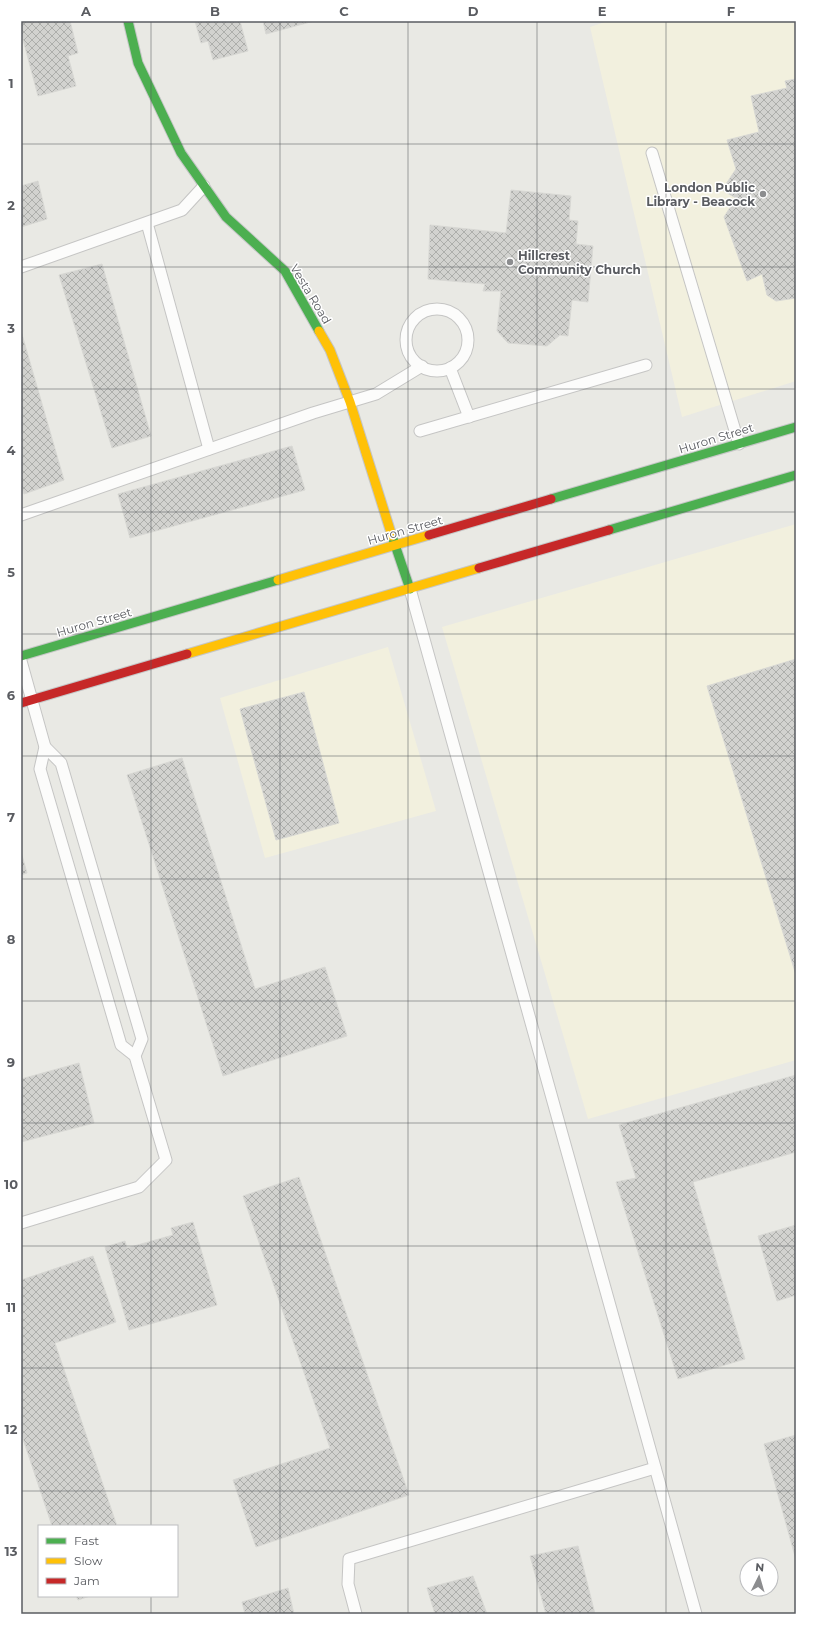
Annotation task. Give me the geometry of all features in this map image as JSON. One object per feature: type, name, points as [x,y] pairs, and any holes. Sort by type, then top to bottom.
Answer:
[{"type":"main road","name":"Vesta Road","points":[[128,21],[138,63],[181,153],[226,217],[284,271],[330,350],[350,402],[410,589]]},
{"type":"main road","name":"Huron Street","points":[[21,656],[796,427]]},
{"type":"main road","points":[[21,703],[796,475]]},
{"type":"lane","points":[[652,153],[739,444]]},
{"type":"lane","points":[[21,267],[182,210],[204,186]]},
{"type":"lane","points":[[146,223],[209,449]]},
{"type":"lane","points":[[438,309],[448,311],[464,324],[468,344],[465,354],[459,362],[450,368],[431,370],[414,360],[409,352],[406,342],[407,332],[412,322],[419,315],[428,310],[438,309]]},
{"type":"lane","points":[[420,432],[646,365]]},
{"type":"lane","points":[[21,515],[313,413],[376,394],[422,366]]},
{"type":"lane","points":[[450,368],[469,417]]},
{"type":"lane","points":[[410,589],[696,1614]]},
{"type":"lane","points":[[21,661],[45,747],[40,769],[121,1045],[135,1056],[166,1160],[139,1187],[21,1223]]},
{"type":"lane","points":[[45,747],[61,763],[142,1039],[135,1056]]},
{"type":"lane","points":[[356,1614],[348,1584],[349,1559],[656,1468]]},
{"type":"shaded area","points":[[608,21],[796,21],[796,381],[682,417],[590,27]]},
{"type":"shaded area","points":[[796,524],[796,1060],[588,1119],[442,627]]},
{"type":"shaded area","points":[[388,647],[436,811],[265,858],[220,698]]},
{"type":"building","points":[[21,21],[70,21],[78,53],[68,56],[76,86],[38,96],[21,32]]},
{"type":"building","points":[[195,21],[240,21],[248,51],[213,60],[208,41],[201,43]]},
{"type":"building","points":[[263,21],[314,21],[266,34]]},
{"type":"building","name":"London Public Library - Beacock","points":[[796,79],[796,298],[776,301],[767,295],[762,274],[747,281],[724,217],[736,198],[722,190],[736,169],[727,140],[759,132],[751,96],[787,88],[785,81]]},
{"type":"building","points":[[38,181],[47,219],[21,227],[21,186]]},
{"type":"building","name":"Hillcrest Community Church","points":[[511,190],[571,196],[569,220],[578,221],[576,244],[593,246],[588,302],[572,300],[568,336],[560,335],[547,346],[508,343],[497,331],[501,291],[483,291],[485,284],[428,279],[430,225],[506,233]]},
{"type":"building","points":[[102,264],[151,436],[112,448],[59,275]]},
{"type":"building","points":[[21,331],[64,480],[24,494],[21,484]]},
{"type":"building","points":[[292,446],[305,490],[130,538],[118,494]]},
{"type":"building","points":[[796,659],[796,975],[707,686]]},
{"type":"building","points":[[304,692],[339,823],[276,840],[240,709]]},
{"type":"building","points":[[182,758],[255,989],[325,967],[347,1036],[223,1076],[127,775]]},
{"type":"building","points":[[21,852],[27,873],[21,875]]},
{"type":"building","points":[[79,1063],[94,1123],[21,1142],[21,1079]]},
{"type":"building","points":[[796,1075],[796,1152],[693,1182],[745,1359],[678,1379],[616,1182],[636,1178],[619,1125]]},
{"type":"building","points":[[299,1177],[409,1495],[256,1547],[233,1480],[330,1448],[243,1196]]},
{"type":"building","points":[[193,1222],[217,1305],[129,1330],[105,1247],[125,1241],[127,1248],[173,1235],[171,1228]]},
{"type":"building","points":[[796,1225],[796,1295],[777,1301],[758,1236]]},
{"type":"building","points":[[93,1256],[116,1322],[55,1343],[117,1525],[52,1525],[21,1433],[21,1280]]},
{"type":"building","points":[[796,1435],[796,1560],[764,1444]]},
{"type":"building","points":[[578,1546],[595,1614],[546,1614],[530,1556]]},
{"type":"building","points":[[473,1576],[487,1614],[435,1614],[427,1588]]},
{"type":"building","points":[[288,1588],[294,1614],[245,1614],[242,1602]]},
{"type":"building","points":[[76,1597],[87,1597],[78,1600]]},
{"type":"traffic: fast","points":[[128,21],[138,63],[181,153],[226,217],[285,271],[319,331]]},
{"type":"traffic: fast","points":[[551,499],[796,427]]},
{"type":"traffic: fast","points":[[609,530],[796,475]]},
{"type":"traffic: fast","points":[[392,536],[410,589]]},
{"type":"traffic: fast","points":[[21,656],[278,580]]},
{"type":"traffic: slow","points":[[319,331],[330,350],[350,402],[392,536]]},
{"type":"traffic: slow","points":[[278,580],[429,535]]},
{"type":"traffic: slow","points":[[187,654],[479,568]]},
{"type":"traffic: jam","points":[[429,535],[551,499]]},
{"type":"traffic: jam","points":[[479,568],[609,530]]},
{"type":"traffic: jam","points":[[21,703],[187,654]]},
{"type":"place","name":"London Public Library - Beacock","points":[[763,194]]},
{"type":"place","name":"Hillcrest Community Church","points":[[510,262]]}]
